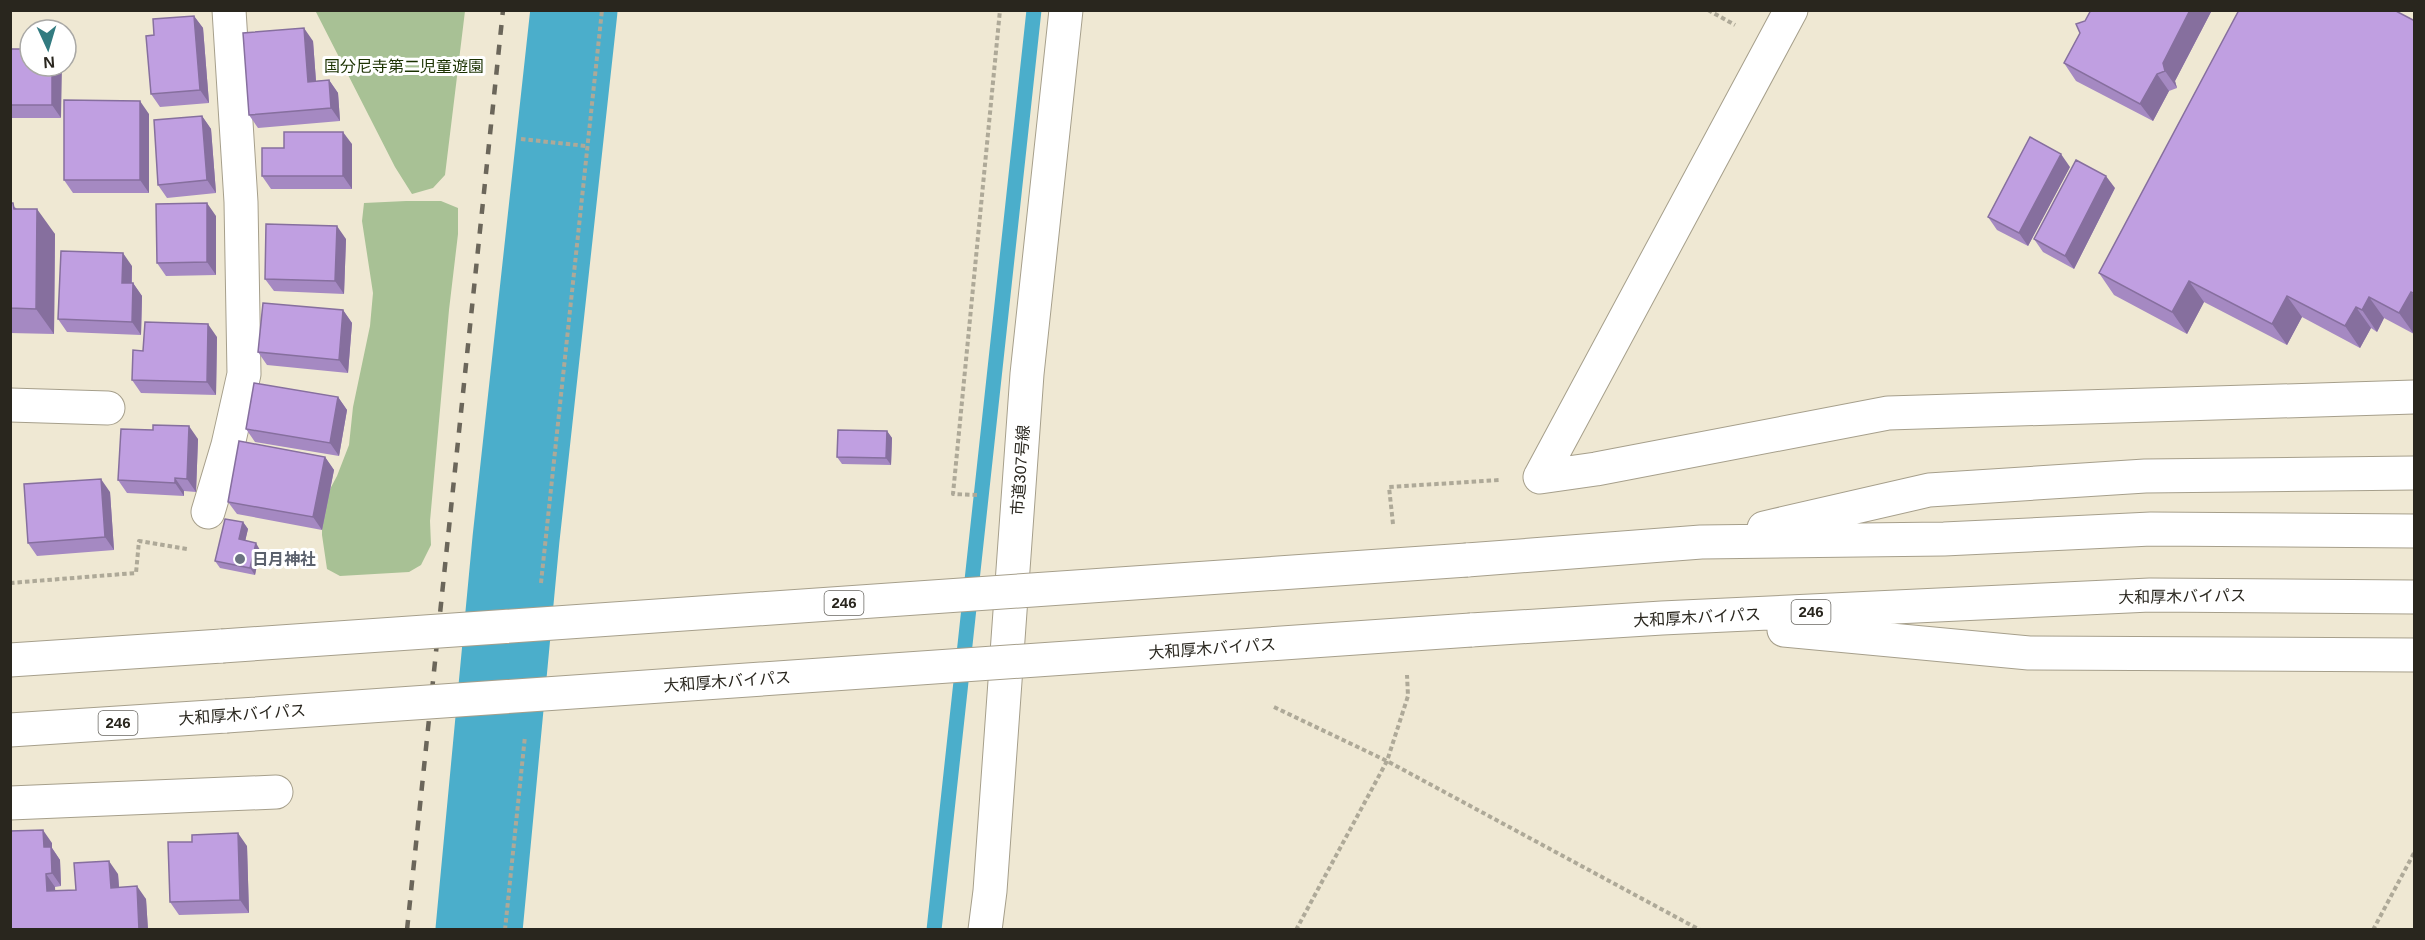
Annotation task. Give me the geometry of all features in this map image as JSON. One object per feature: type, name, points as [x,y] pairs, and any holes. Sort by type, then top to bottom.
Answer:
[{"type":"main road","points":[[208,512],[228,445],[244,374],[241,202],[229,10]]},
{"type":"main road","name":"市道307号線","points":[[985,930],[990,891],[1027,374],[1066,10]]},
{"type":"main road","points":[[1540,477],[1791,10]]},
{"type":"main road","points":[[1540,477],[1596,469],[1888,414],[2415,397]]},
{"type":"main road","points":[[10,405],[108,408]]},
{"type":"main road","points":[[1701,542],[1929,490],[2145,476],[2415,473]]},
{"type":"main road","name":"246","points":[[10,660],[1701,542],[1944,539],[2151,529],[2415,531]]},
{"type":"main road","name":"大和厚木バイパス","points":[[10,730],[1662,618],[2150,595],[2415,597]]},
{"type":"main road","points":[[1662,618],[2029,653],[2415,655]]},
{"type":"main road","points":[[10,803],[276,792]]},
{"type":"path","points":[[541,585],[602,10]]},
{"type":"path","points":[[967,495],[953,494],[1000,10]]},
{"type":"path","points":[[521,139],[586,146]]},
{"type":"path","points":[[1389,487],[1540,477]]},
{"type":"path","points":[[10,583],[136,573],[139,541],[196,551]]},
{"type":"path","points":[[1274,707],[1387,761],[1700,930]]},
{"type":"path","points":[[506,930],[526,728]]},
{"type":"path","points":[[1296,930],[1387,761]]},
{"type":"path","points":[[2373,930],[2415,853]]},
{"type":"green space","name":"国分尼寺第二児童遊園","points":[[465,11],[445,175],[433,188],[412,194],[395,167],[316,12]]},
{"type":"green space","points":[[441,201],[458,208],[458,234],[430,521],[431,545],[421,565],[409,572],[340,576],[327,569],[322,535],[322,504],[337,476],[349,445],[353,407],[370,326],[373,293],[362,221],[364,203]]},
{"type":"building","points":[[2091,10],[2190,10],[2163,63],[2165,71],[2157,74],[2140,104],[2064,63],[2080,33],[2076,24],[2085,21]]},
{"type":"building","points":[[2239,10],[2394,10],[2415,21],[2415,294],[2411,292],[2399,313],[2369,297],[2362,310],[2356,307],[2345,326],[2287,296],[2272,324],[2189,281],[2172,312],[2099,273]]},
{"type":"building","points":[[194,16],[200,90],[151,94],[146,36],[154,35],[153,19]]},
{"type":"building","points":[[304,28],[308,82],[329,80],[331,108],[249,115],[243,33]]},
{"type":"building","points":[[10,49],[18,49],[18,78],[52,78],[52,105],[10,105]]},
{"type":"building","points":[[64,100],[140,101],[140,180],[64,180]]},
{"type":"building","points":[[202,116],[207,180],[158,185],[154,120]]},
{"type":"building","points":[[284,132],[343,132],[343,176],[262,176],[262,148],[284,148]]},
{"type":"building","points":[[2030,137],[2061,154],[2019,233],[1988,217]]},
{"type":"building","points":[[2076,160],[2106,176],[2065,256],[2034,239]]},
{"type":"building","points":[[10,203],[13,203],[14,209],[37,209],[36,309],[10,308]]},
{"type":"building","points":[[207,203],[207,262],[157,263],[156,204]]},
{"type":"building","points":[[266,224],[337,226],[335,281],[265,279]]},
{"type":"building","points":[[61,251],[123,253],[122,283],[133,283],[132,322],[58,319]]},
{"type":"building","points":[[263,303],[343,310],[339,360],[258,352]]},
{"type":"building","points":[[145,322],[208,324],[207,382],[132,380],[133,350],[143,351]]},
{"type":"building","points":[[254,383],[338,397],[330,443],[246,429]]},
{"type":"building","points":[[153,425],[189,426],[187,479],[175,478],[175,483],[118,480],[121,429],[153,430]]},
{"type":"building","points":[[838,430],[887,431],[886,458],[837,457]]},
{"type":"building","points":[[239,441],[325,457],[313,517],[228,502]]},
{"type":"building","points":[[101,479],[105,537],[28,543],[24,484]]},
{"type":"building","points":[[225,519],[243,522],[239,539],[256,543],[250,568],[215,561]]},
{"type":"building","points":[[43,830],[44,847],[51,847],[52,873],[46,874],[47,891],[76,890],[74,863],[109,861],[111,888],[137,886],[139,930],[10,930],[10,831]]},
{"type":"building","points":[[238,833],[240,900],[170,902],[168,842],[192,842],[192,835]]},
{"type":"waterway","points":[[479,930],[516,539],[574,10]]},
{"type":"waterway","points":[[934,930],[1034,10]]},
{"type":"railway","points":[[407,930],[503,10]]},
{"type":"place","name":"日月神社","points":[[240,559]]}]
